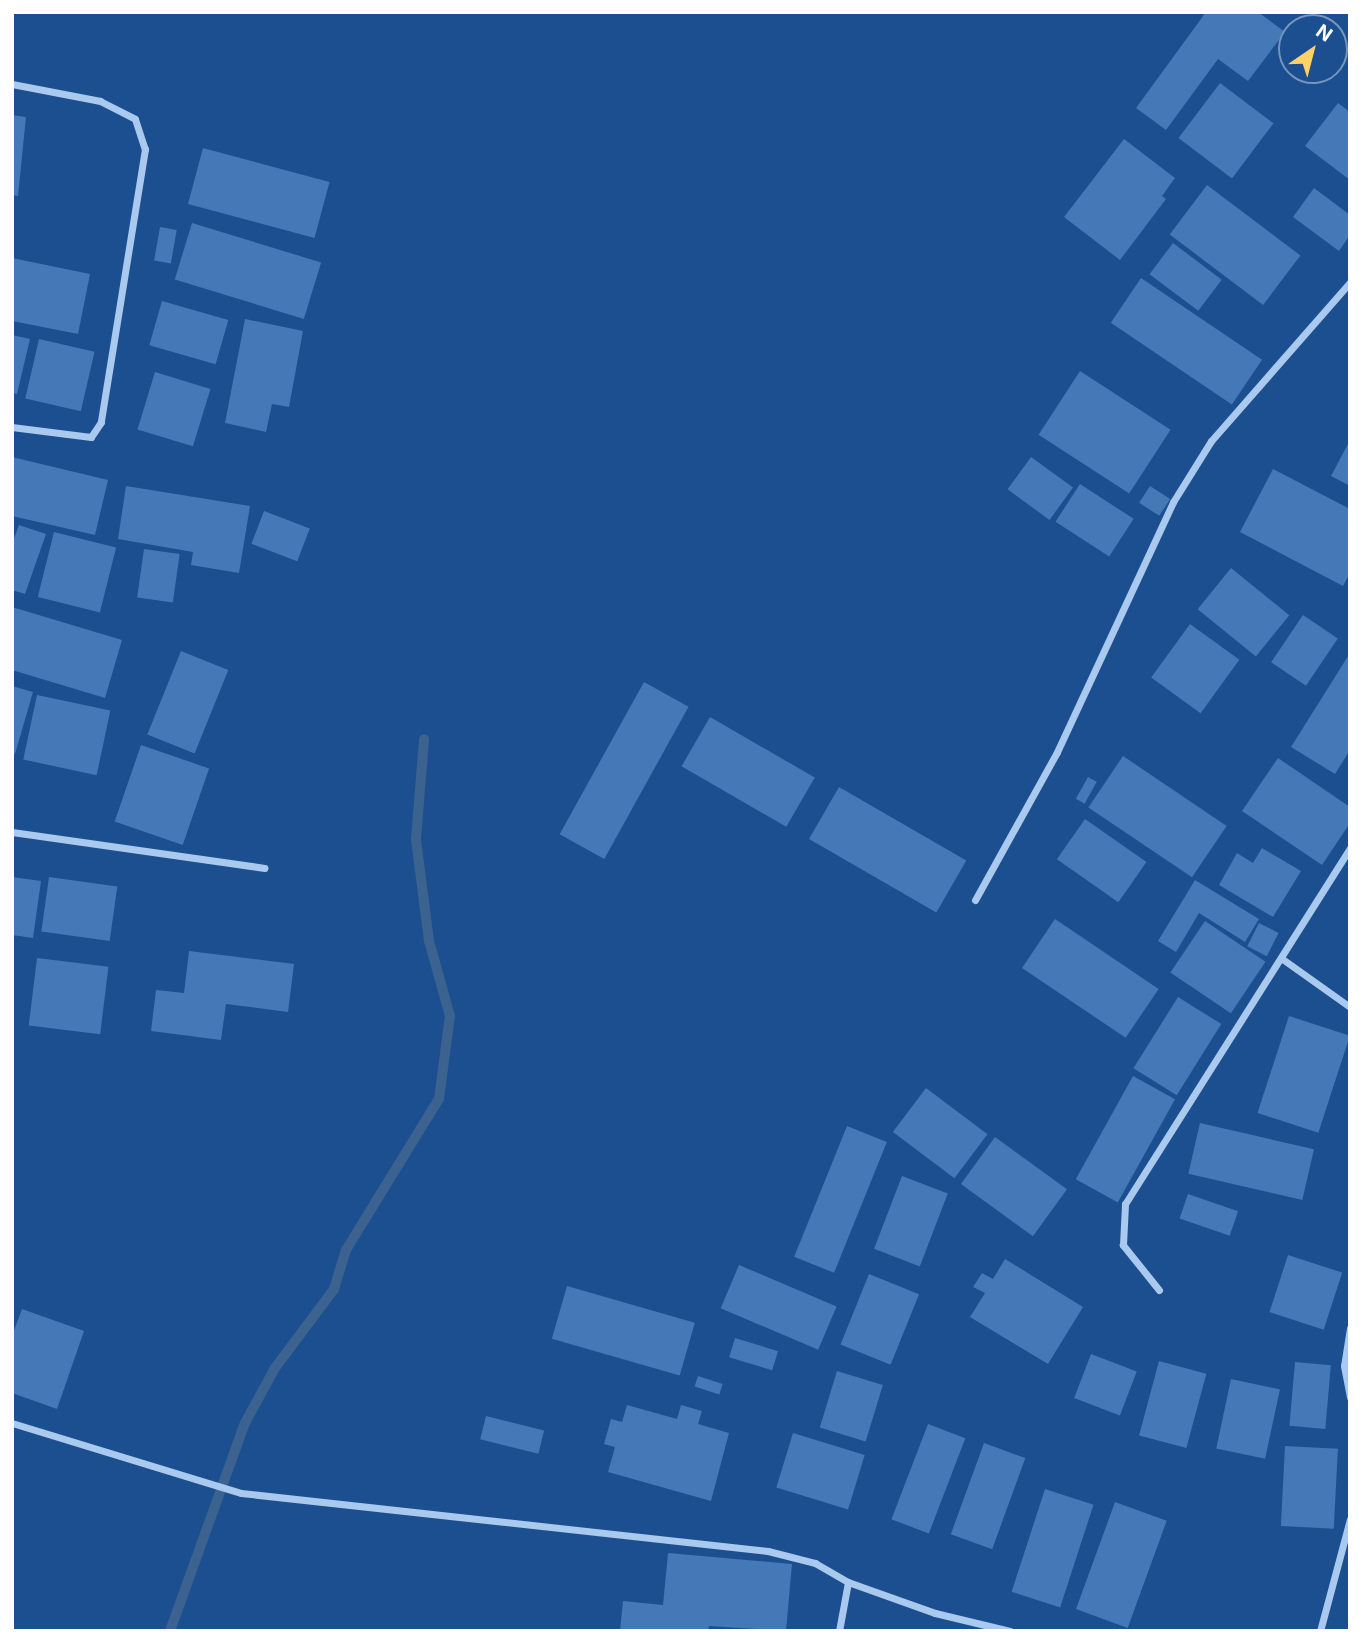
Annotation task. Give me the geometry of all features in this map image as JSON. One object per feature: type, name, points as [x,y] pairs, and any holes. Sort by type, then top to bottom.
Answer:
[{"type":"street","points":[[12,84],[100,101],[135,119],[145,149],[101,422],[91,437],[12,427]]},
{"type":"street","points":[[975,900],[1052,763],[1173,502],[1211,441],[1350,282]]},
{"type":"street","points":[[12,832],[264,868]]},
{"type":"street","points":[[1159,1290],[1123,1245],[1125,1204],[1350,848]]},
{"type":"street","points":[[1281,958],[1350,1007]]},
{"type":"street","points":[[1350,1328],[1344,1366],[1350,1397]]},
{"type":"street","points":[[12,1423],[241,1493],[768,1551],[815,1563],[848,1582],[959,1621],[1010,1631]]},
{"type":"street","points":[[1320,1631],[1350,1519]]},
{"type":"street","points":[[839,1631],[848,1582]]},
{"type":"building","points":[[1206,12],[1258,12],[1278,27],[1278,41],[1248,81],[1218,59],[1166,130],[1136,108]]},
{"type":"building","points":[[1220,83],[1274,123],[1232,178],[1178,138]]},
{"type":"building","points":[[1338,103],[1350,112],[1350,180],[1305,146]]},
{"type":"building","points":[[12,115],[26,117],[18,196],[12,195]]},
{"type":"building","points":[[1124,139],[1175,178],[1162,196],[1166,199],[1120,260],[1064,217]]},
{"type":"building","points":[[203,148],[330,182],[315,238],[188,204]]},
{"type":"building","points":[[1207,185],[1300,255],[1263,305],[1170,235]]},
{"type":"building","points":[[1314,188],[1350,215],[1350,235],[1339,251],[1293,217]]},
{"type":"building","points":[[192,223],[321,262],[304,319],[175,279]]},
{"type":"building","points":[[160,227],[177,230],[171,263],[154,260]]},
{"type":"building","points":[[1173,243],[1222,280],[1198,311],[1150,274]]},
{"type":"building","points":[[12,258],[90,274],[78,334],[12,321]]},
{"type":"building","points":[[1141,278],[1262,360],[1232,404],[1111,323]]},
{"type":"building","points":[[162,301],[228,320],[216,364],[149,345]]},
{"type":"building","points":[[245,319],[303,331],[289,407],[272,404],[266,432],[225,423]]},
{"type":"building","points":[[12,335],[30,339],[17,394],[12,393]]},
{"type":"building","points":[[39,339],[95,352],[81,411],[25,398]]},
{"type":"building","points":[[1080,371],[1171,430],[1129,494],[1039,435]]},
{"type":"building","points":[[155,372],[210,389],[193,446],[137,429]]},
{"type":"building","points":[[1350,440],[1350,486],[1331,476]]},
{"type":"building","points":[[12,457],[108,480],[95,535],[12,516]]},
{"type":"building","points":[[1031,457],[1073,488],[1050,520],[1007,489]]},
{"type":"building","points":[[1273,469],[1350,509],[1350,573],[1343,586],[1240,532]]},
{"type":"building","points":[[1080,484],[1134,519],[1109,557],[1055,522]]},
{"type":"building","points":[[126,486],[250,506],[239,573],[191,565],[193,552],[118,539]]},
{"type":"building","points":[[1150,486],[1170,499],[1159,516],[1139,503]]},
{"type":"building","points":[[264,511],[310,529],[297,561],[251,544]]},
{"type":"building","points":[[19,525],[46,534],[25,594],[12,590],[12,544]]},
{"type":"building","points":[[54,532],[116,547],[100,612],[38,597]]},
{"type":"building","points":[[144,549],[180,554],[173,603],[137,598]]},
{"type":"building","points":[[1231,568],[1289,615],[1256,656],[1198,609]]},
{"type":"building","points":[[12,607],[122,640],[105,698],[12,670]]},
{"type":"building","points":[[1303,615],[1338,638],[1306,686],[1271,662]]},
{"type":"building","points":[[1190,624],[1239,660],[1201,713],[1151,677]]},
{"type":"building","points":[[181,651],[228,670],[195,754],[147,734]]},
{"type":"building","points":[[1350,653],[1350,750],[1335,774],[1291,747]]},
{"type":"building","points":[[644,682],[689,707],[604,859],[560,834]]},
{"type":"building","points":[[12,686],[33,692],[15,754],[12,753]]},
{"type":"building","points":[[37,695],[110,711],[97,775],[23,760]]},
{"type":"building","points":[[710,717],[815,778],[786,827],[682,766]]},
{"type":"building","points":[[141,745],[209,768],[183,845],[115,822]]},
{"type":"building","points":[[1123,756],[1227,826],[1192,877],[1088,807]]},
{"type":"building","points":[[1278,758],[1350,807],[1350,823],[1322,865],[1242,811]]},
{"type":"building","points":[[1088,777],[1097,782],[1085,804],[1076,799]]},
{"type":"building","points":[[839,787],[966,860],[936,912],[809,839]]},
{"type":"building","points":[[1085,819],[1146,862],[1118,902],[1057,859]]},
{"type":"building","points":[[1262,848],[1301,871],[1273,917],[1219,885],[1237,853],[1253,863]]},
{"type":"building","points":[[12,877],[41,881],[33,938],[12,935]]},
{"type":"building","points":[[49,877],[117,887],[110,941],[41,931]]},
{"type":"building","points":[[1195,880],[1259,919],[1245,942],[1199,913],[1176,952],[1158,941]]},
{"type":"building","points":[[1055,919],[1159,989],[1126,1038],[1022,968]]},
{"type":"building","points":[[1205,921],[1266,962],[1231,1013],[1170,972]]},
{"type":"building","points":[[1259,923],[1279,933],[1267,956],[1247,946]]},
{"type":"building","points":[[189,951],[294,964],[288,1012],[226,1004],[221,1040],[151,1031],[156,990],[184,993]]},
{"type":"building","points":[[37,958],[108,967],[100,1034],[29,1025]]},
{"type":"building","points":[[1178,997],[1221,1024],[1177,1095],[1133,1068]]},
{"type":"building","points":[[1289,1016],[1350,1036],[1318,1133],[1257,1113]]},
{"type":"building","points":[[1133,1076],[1175,1099],[1118,1202],[1076,1179]]},
{"type":"building","points":[[926,1088],[987,1134],[954,1178],[893,1132]]},
{"type":"building","points":[[1200,1123],[1314,1149],[1302,1200],[1188,1174]]},
{"type":"building","points":[[847,1126],[887,1142],[834,1273],[794,1257]]},
{"type":"building","points":[[995,1137],[1067,1189],[1033,1236],[961,1184]]},
{"type":"building","points":[[902,1176],[948,1194],[920,1266],[874,1249]]},
{"type":"building","points":[[1188,1194],[1238,1211],[1230,1236],[1180,1219]]},
{"type":"building","points":[[1288,1255],[1342,1273],[1324,1330],[1269,1312]]},
{"type":"building","points":[[1005,1259],[1083,1307],[1048,1364],[970,1317],[985,1293],[973,1287],[982,1273],[993,1279]]},
{"type":"building","points":[[739,1265],[837,1306],[818,1350],[721,1308]]},
{"type":"building","points":[[869,1274],[919,1294],[891,1365],[841,1344]]},
{"type":"building","points":[[567,1286],[695,1323],[680,1376],[552,1339]]},
{"type":"building","points":[[22,1309],[84,1331],[57,1409],[12,1393],[12,1336]]},
{"type":"building","points":[[735,1338],[778,1351],[772,1370],[729,1357]]},
{"type":"building","points":[[1091,1354],[1137,1372],[1120,1415],[1074,1398]]},
{"type":"building","points":[[1159,1361],[1206,1374],[1186,1448],[1139,1435]]},
{"type":"building","points":[[1295,1362],[1331,1365],[1325,1429],[1289,1426]]},
{"type":"building","points":[[837,1371],[883,1385],[866,1441],[820,1427]]},
{"type":"building","points":[[698,1376],[723,1384],[719,1394],[695,1386]]},
{"type":"building","points":[[1231,1379],[1280,1389],[1265,1459],[1216,1448]]},
{"type":"building","points":[[627,1405],[677,1419],[681,1405],[702,1411],[698,1424],[729,1433],[711,1501],[608,1472],[615,1447],[604,1444],[611,1419],[622,1422]]},
{"type":"building","points":[[486,1416],[544,1431],[538,1454],[480,1439]]},
{"type":"building","points":[[928,1424],[965,1438],[929,1534],[891,1519]]},
{"type":"building","points":[[793,1433],[865,1455],[848,1509],[776,1488]]},
{"type":"building","points":[[984,1443],[1025,1458],[992,1549],[951,1534]]},
{"type":"building","points":[[1285,1446],[1338,1449],[1334,1529],[1281,1526]]},
{"type":"building","points":[[1045,1489],[1094,1505],[1060,1607],[1012,1592]]},
{"type":"building","points":[[1115,1502],[1167,1521],[1128,1628],[1076,1609]]},
{"type":"building","points":[[668,1553],[792,1564],[786,1631],[709,1626],[708,1631],[620,1631],[623,1601],[663,1605]]},
{"type":"waterway","points":[[170,1631],[245,1423],[275,1368],[334,1289],[346,1250],[439,1099],[450,1016],[429,941],[416,839],[424,739]]}]
